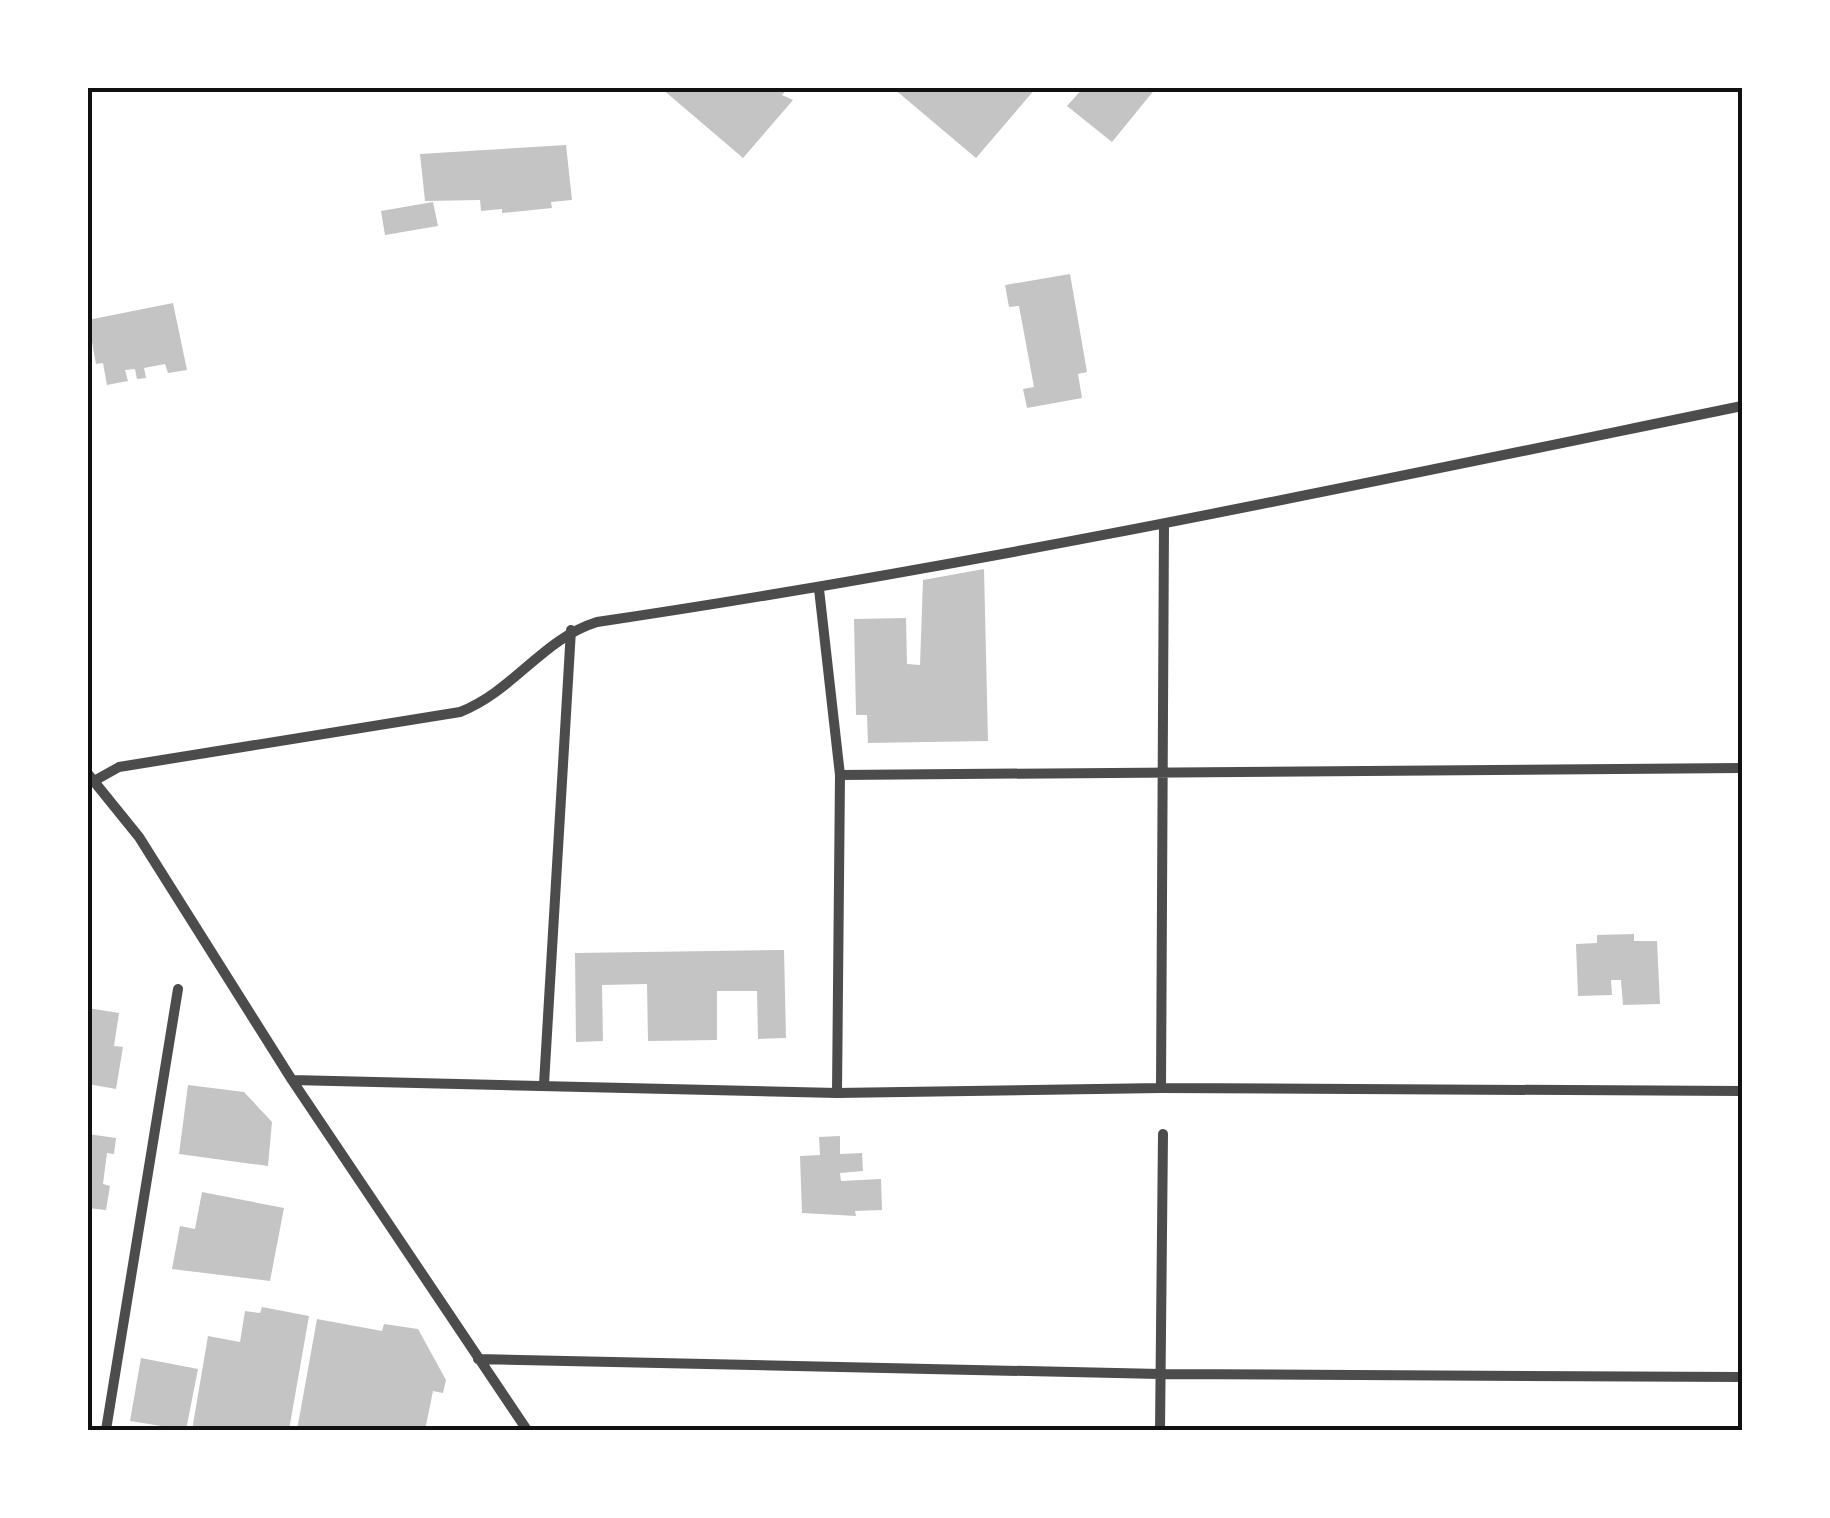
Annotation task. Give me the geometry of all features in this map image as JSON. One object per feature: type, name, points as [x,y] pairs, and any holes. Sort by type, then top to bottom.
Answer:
[{"type":"street","points":[[527,1430],[292,1080],[139,837],[91,778],[119,767],[460,712],[489,701],[508,687],[571,630],[597,622],[819,589],[1164,524],[1742,406]]},
{"type":"street","points":[[1161,1088],[1164,524]]},
{"type":"street","points":[[819,589],[840,775],[837,1093]]},
{"type":"street","points":[[544,1084],[571,630]]},
{"type":"street","points":[[840,775],[1742,768]]},
{"type":"street","points":[[106,1430],[178,989]]},
{"type":"street","points":[[292,1080],[837,1093],[1161,1088],[1742,1091]]},
{"type":"street","points":[[1160,1430],[1163,1134]]},
{"type":"street","points":[[478,1359],[1160,1374],[1742,1377]]},
{"type":"building","points":[[661,88],[788,88],[782,95],[793,100],[743,158]]},
{"type":"building","points":[[893,88],[1036,88],[976,158]]},
{"type":"building","points":[[1083,88],[1156,88],[1112,142],[1067,106]]},
{"type":"building","points":[[566,145],[572,200],[551,202],[552,208],[502,213],[502,209],[481,211],[480,200],[425,201],[420,154]]},
{"type":"building","points":[[433,202],[438,226],[385,235],[381,211]]},
{"type":"building","points":[[1070,274],[1087,372],[1078,374],[1082,398],[1027,408],[1023,389],[1034,387],[1019,306],[1009,307],[1005,285]]},
{"type":"building","points":[[173,303],[187,370],[168,373],[165,364],[144,368],[146,378],[137,379],[135,369],[125,370],[128,381],[107,385],[103,363],[96,364],[88,320]]},
{"type":"building","points":[[984,569],[988,741],[868,743],[867,715],[856,715],[854,619],[906,618],[907,664],[920,665],[923,580]]},
{"type":"building","points":[[1634,934],[1634,941],[1657,941],[1660,1004],[1623,1005],[1621,980],[1611,980],[1612,995],[1578,996],[1576,944],[1597,943],[1597,935]]},
{"type":"building","points":[[784,950],[786,1038],[758,1039],[757,991],[717,991],[717,1040],[648,1041],[647,984],[602,985],[603,1041],[576,1042],[575,953]]},
{"type":"building","points":[[88,1008],[119,1013],[114,1046],[123,1047],[116,1089],[88,1084]]},
{"type":"building","points":[[188,1085],[244,1092],[272,1122],[268,1166],[179,1154]]},
{"type":"building","points":[[88,1134],[116,1138],[114,1154],[107,1153],[103,1184],[110,1186],[106,1210],[88,1208]]},
{"type":"building","points":[[840,1136],[840,1154],[862,1153],[863,1171],[840,1173],[841,1181],[881,1179],[882,1210],[855,1211],[856,1216],[802,1213],[800,1156],[820,1155],[819,1137]]},
{"type":"building","points":[[202,1192],[284,1208],[270,1281],[172,1269],[180,1226],[195,1229]]},
{"type":"building","points":[[262,1307],[309,1316],[289,1430],[192,1430],[208,1336],[240,1342],[245,1311],[260,1313]]},
{"type":"building","points":[[317,1319],[382,1331],[384,1324],[418,1329],[446,1380],[443,1393],[433,1391],[425,1430],[297,1430]]},
{"type":"building","points":[[141,1358],[198,1369],[186,1430],[130,1421]]}]
